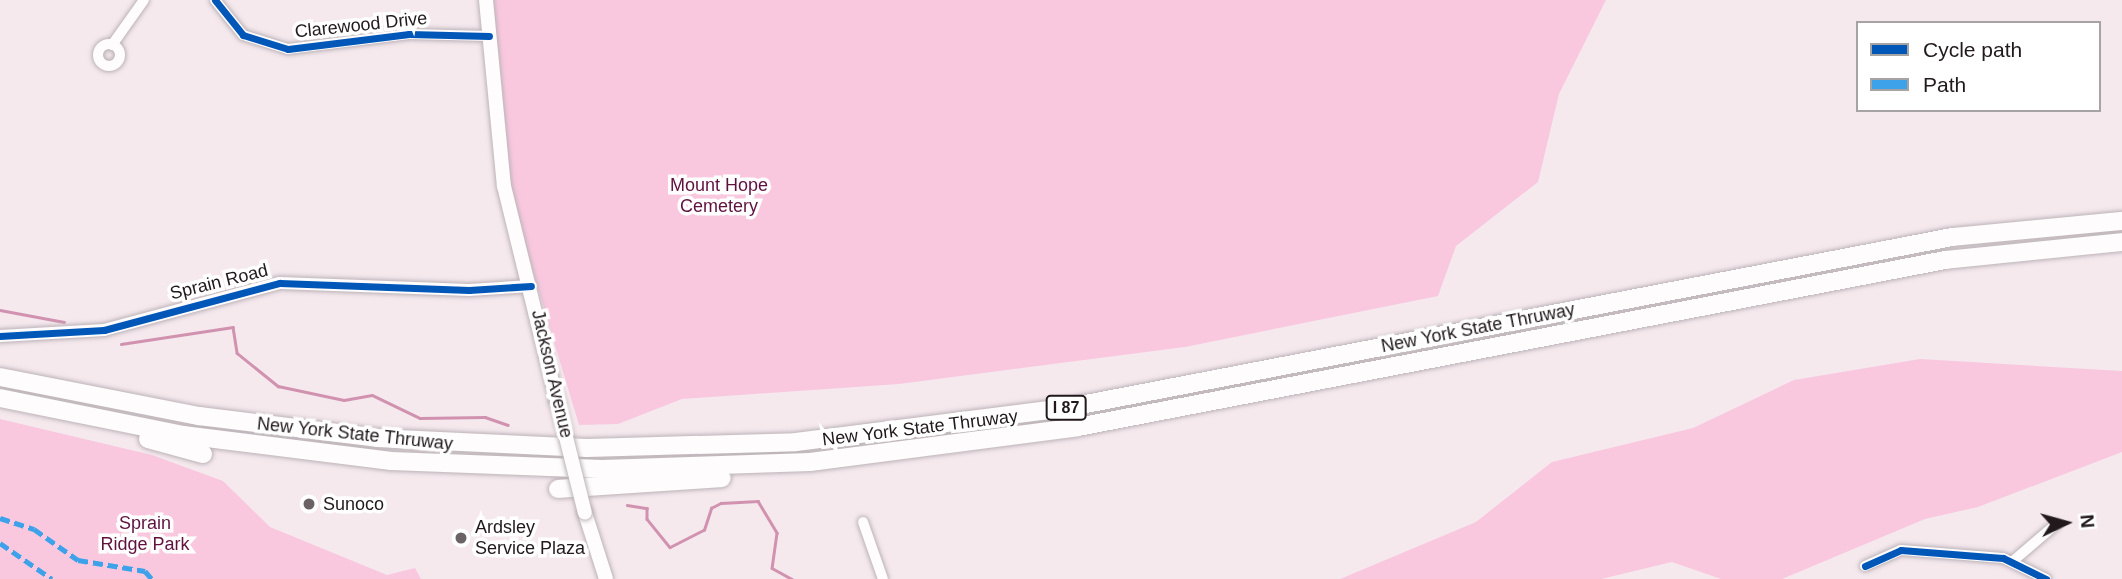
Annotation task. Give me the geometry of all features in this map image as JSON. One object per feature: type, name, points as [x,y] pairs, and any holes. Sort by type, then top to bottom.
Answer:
[{"type":"highway","name":"New York State Thruway","points":[[0,377],[199,416],[377,438],[587,448],[796,442],[1056,410],[1952,237],[2122,221]]},
{"type":"highway","name":"New York State Thruway","points":[[0,398],[242,444],[432,464],[632,469],[840,459],[1088,425],[1955,258],[2122,242]]},
{"type":"highway","points":[[33,406],[203,454]]},
{"type":"highway","points":[[558,489],[703,480],[840,459]]},
{"type":"main road","name":"Jackson Avenue","points":[[486,0],[498,151],[585,513],[606,579]]},
{"type":"street","points":[[112,45],[144,0]]},
{"type":"street","name":"Clarewood Drive","points":[[215,0],[243,35],[288,49],[409,34],[489,36]]},
{"type":"street","name":"Sprain Road","points":[[0,336],[104,330],[280,283],[469,290],[531,286]]},
{"type":"street","points":[[863,522],[883,579]]},
{"type":"street","points":[[2013,561],[2055,525]]},
{"type":"street","points":[[1864,566],[1901,550],[2013,561],[2046,579]]},
{"type":"green space","name":"Mount Hope Cemetery","points":[[493,0],[1606,0],[1559,94],[1538,182],[1456,246],[1438,296],[1185,347],[899,384],[682,399],[618,424],[579,425],[508,188]]},
{"type":"green space","points":[[1920,359],[2122,371],[2122,452],[1978,507],[1925,519],[1782,579],[1721,579],[1672,562],[1601,579],[1340,579],[1476,522],[1552,462],[1693,428],[1794,380]]},
{"type":"green space","name":"Sprain Ridge Park","points":[[0,419],[152,455],[223,481],[270,527],[387,575],[415,568],[421,579],[0,579]]},
{"type":"waterway","points":[[0,310],[64,322]]},
{"type":"waterway","points":[[121,344],[233,327],[237,353],[278,386],[344,400],[372,395],[420,418],[485,417],[508,425]]},
{"type":"waterway","points":[[627,505],[647,508],[647,519],[670,547],[704,530],[711,508],[721,503],[758,501],[777,533],[772,568],[792,579]]},
{"type":"marked path","points":[[0,518],[34,529],[78,560],[145,571],[152,579]]},
{"type":"marked path","points":[[0,543],[52,579]]},
{"type":"cycle path","points":[[215,0],[243,35],[288,49],[409,34],[489,36]]},
{"type":"cycle path","points":[[0,336],[104,330],[280,283],[469,290],[531,286]]},
{"type":"cycle path","points":[[1865,566],[1901,550],[2003,558],[2046,579]]},
{"type":"place","name":"Sunoco","points":[[309,504]]},
{"type":"place","name":"Ardsley Service Plaza","points":[[461,538]]}]
